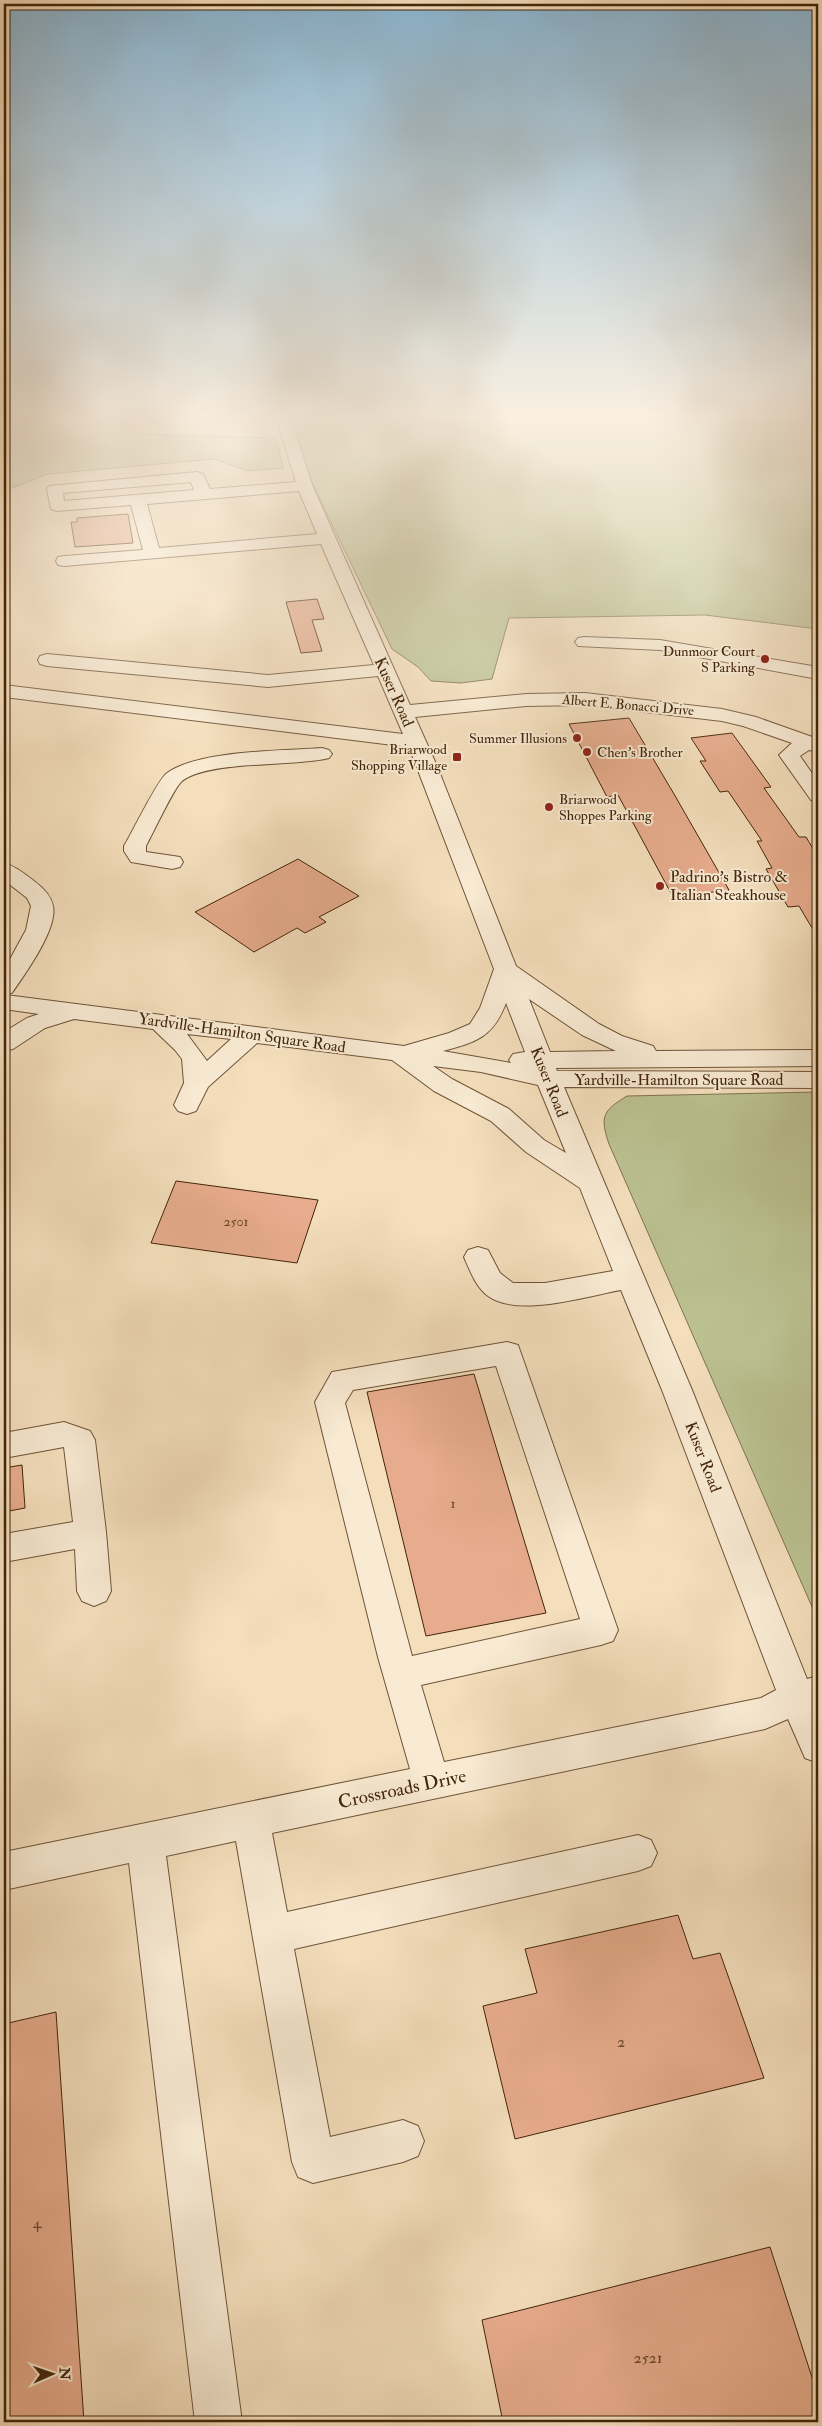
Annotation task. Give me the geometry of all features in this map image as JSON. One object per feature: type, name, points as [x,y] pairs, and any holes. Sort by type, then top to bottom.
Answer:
[{"type":"street","points":[[146,530],[152,554]]},
{"type":"street","name":"Kuser Road","points":[[325,530],[416,742],[590,1182],[808,1695],[818,1746]]},
{"type":"street","points":[[64,561],[328,538]]},
{"type":"street","points":[[584,642],[660,645],[818,673]]},
{"type":"street","points":[[47,660],[268,681],[385,670]]},
{"type":"street","points":[[4,691],[416,742]]},
{"type":"street","name":"Albert E. Bonacci Drive","points":[[403,712],[526,700],[585,699],[722,715],[749,721],[812,744]]},
{"type":"street","points":[[812,744],[789,755],[818,796]]},
{"type":"street","points":[[172,862],[139,856],[135,851],[173,778],[182,772],[207,765],[322,754]]},
{"type":"street","points":[[4,870],[39,898],[42,912],[35,936],[4,988]]},
{"type":"street","points":[[399,1054],[439,1045],[478,1030],[493,1008],[505,969],[564,1013],[606,1038],[667,1060]]},
{"type":"street","name":"Yardville-Hamilton Square Road","points":[[4,1002],[481,1064],[544,1069],[818,1080]]},
{"type":"street","points":[[4,1043],[36,1023],[73,1011]]},
{"type":"street","points":[[159,1022],[184,1044],[194,1059],[192,1094],[252,1034]]},
{"type":"street","points":[[399,1054],[443,1085],[500,1115],[535,1146],[590,1182]]},
{"type":"street","name":"Yardville-Hamilton Square Road","points":[[544,1069],[667,1060],[818,1058]]},
{"type":"street","points":[[478,1257],[487,1278],[502,1291],[530,1295],[630,1278]]},
{"type":"street","points":[[401,1674],[602,1630],[507,1353],[343,1380],[330,1402],[401,1674],[432,1782]]},
{"type":"street","points":[[4,1445],[64,1434],[79,1440],[90,1532],[94,1591]]},
{"type":"street","points":[[4,1548],[90,1532]]},
{"type":"street","name":"Crossroads Drive","points":[[4,1871],[765,1713],[808,1695]]},
{"type":"street","points":[[251,1820],[313,2162],[403,2141]]},
{"type":"street","points":[[145,1843],[218,2422]]},
{"type":"street","points":[[271,1934],[638,1853]]},
{"type":"green space","points":[[335,530],[818,530],[818,629],[705,615],[509,618],[492,679],[461,683],[431,681],[418,667],[392,649]]},
{"type":"green space","points":[[818,1092],[818,1613],[813,1609],[609,1144],[604,1121],[612,1106],[627,1096]]},
{"type":"building","points":[[72,530],[131,530],[133,543],[75,547]]},
{"type":"building","points":[[317,599],[324,619],[312,620],[322,651],[301,653],[286,602]]},
{"type":"building","points":[[629,718],[729,890],[673,897],[618,795],[607,797],[569,724]]},
{"type":"building","points":[[732,733],[771,787],[764,788],[799,837],[806,837],[818,857],[818,938],[799,906],[788,907],[766,869],[772,868],[757,841],[762,841],[728,791],[720,792],[700,761],[706,761],[691,738]]},
{"type":"building","points":[[298,859],[359,896],[319,917],[326,922],[305,933],[297,928],[254,952],[195,912]]},
{"type":"building","points":[[176,1181],[318,1200],[297,1263],[151,1243]]},
{"type":"building","points":[[474,1374],[546,1613],[426,1636],[367,1392]]},
{"type":"building","points":[[22,1465],[25,1508],[4,1512],[4,1468]]},
{"type":"building","points":[[678,1915],[693,1959],[720,1953],[764,2078],[515,2139],[483,2006],[537,1993],[525,1949]]},
{"type":"building","points":[[56,2012],[84,2422],[4,2422],[4,2024]]},
{"type":"building","points":[[770,2247],[818,2396],[818,2422],[503,2422],[482,2320]]},
{"type":"place","name":"Dunmoor Court S Parking","points":[[765,659]]},
{"type":"place","name":"Summer Illusions","points":[[577,738]]},
{"type":"place","name":"Chen's Brother","points":[[587,752]]},
{"type":"place","name":"Briarwood Shopping Village","points":[[457,757]]},
{"type":"place","name":"Briarwood Shoppes Parking","points":[[549,807]]},
{"type":"place","name":"Padrino's Bistro & Italian Steakhouse","points":[[660,886]]}]
